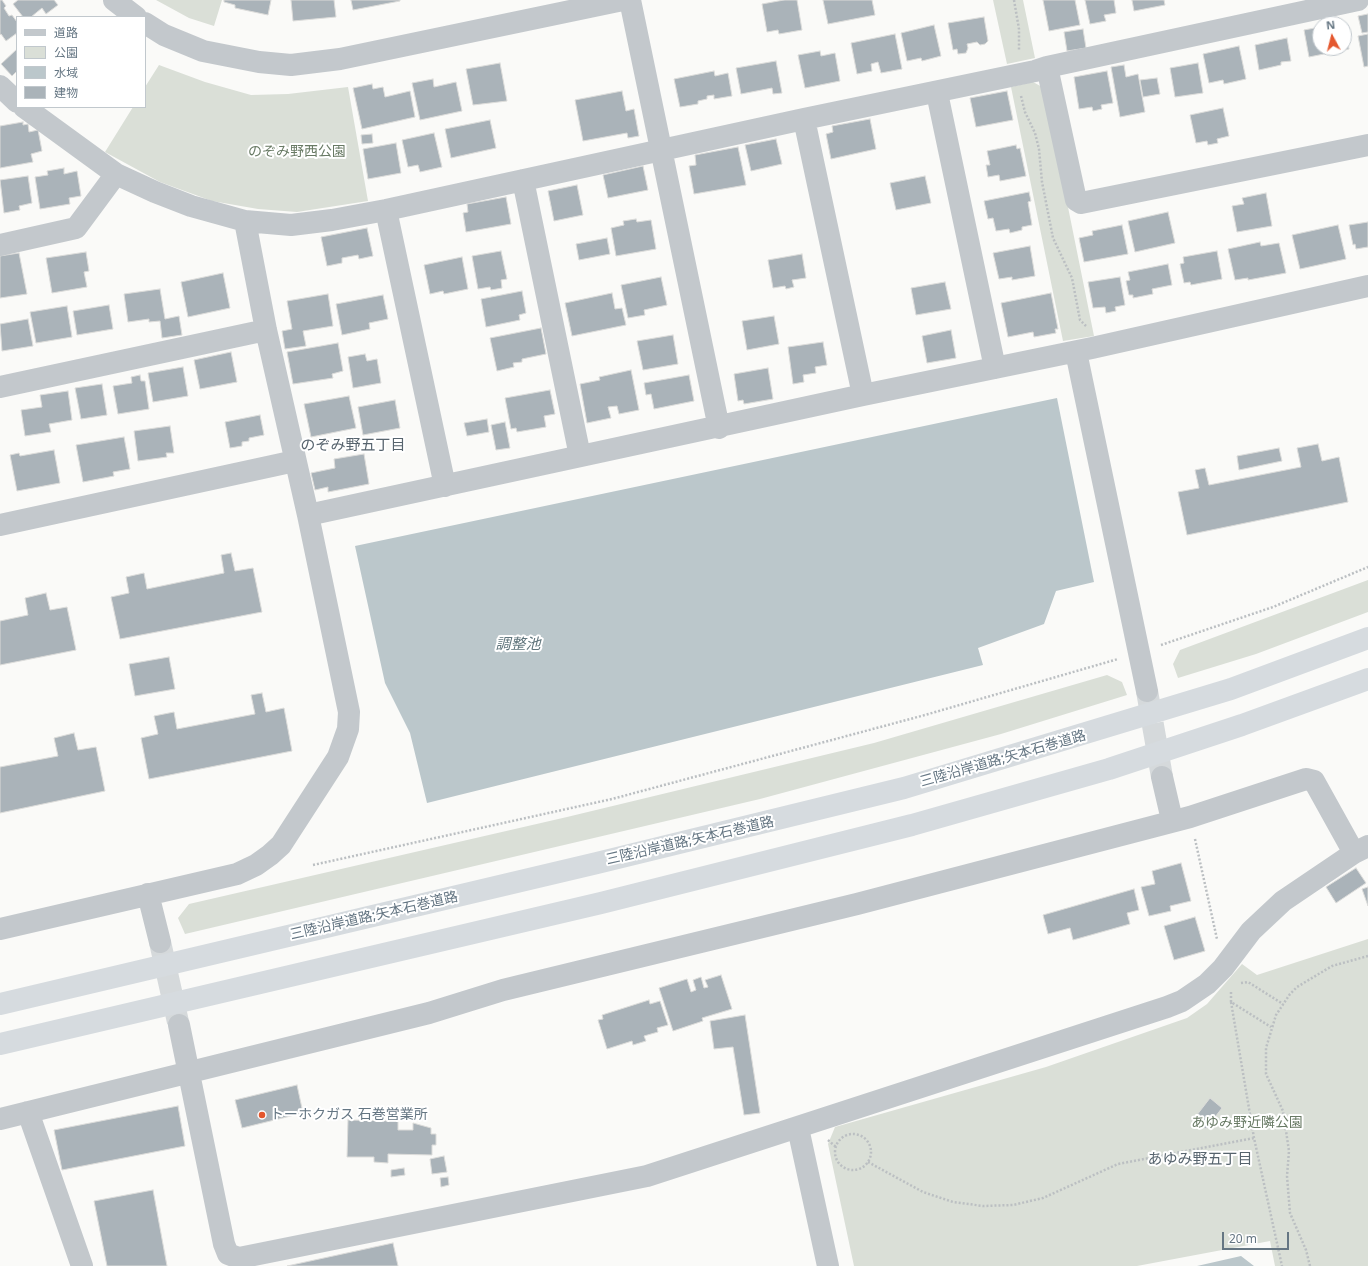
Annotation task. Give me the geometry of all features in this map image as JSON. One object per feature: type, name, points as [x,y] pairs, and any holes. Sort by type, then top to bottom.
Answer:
[{"type":"highway","name":"三陸沿岸道路;矢本石巻道路","points":[[0,1004],[597,863],[904,788],[1231,689],[1368,638]]},
{"type":"highway","points":[[0,1044],[601,903],[920,823],[1109,769],[1242,725],[1368,679]]},
{"type":"street","points":[[114,0],[135,16]]},
{"type":"street","points":[[146,24],[164,35],[203,51],[259,62],[290,65],[340,60],[623,0]]},
{"type":"street","points":[[630,0],[719,428]]},
{"type":"street","points":[[25,108],[116,174],[191,206],[245,221],[291,225],[332,220],[386,210],[804,119],[937,93],[1047,67],[1358,0]]},
{"type":"street","points":[[1047,67],[1076,200],[1081,203],[1368,145]]},
{"type":"street","points":[[937,93],[995,368]]},
{"type":"street","points":[[804,119],[863,395]]},
{"type":"street","points":[[0,245],[76,228],[116,174]]},
{"type":"street","points":[[523,180],[580,456]]},
{"type":"street","points":[[386,210],[445,486]]},
{"type":"street","points":[[0,929],[237,874],[256,865],[281,845],[338,757],[348,729],[349,712],[308,515],[266,330],[245,221]]},
{"type":"street","points":[[308,515],[580,456],[719,428],[863,395],[1084,350],[1368,286]]},
{"type":"street","points":[[0,387],[266,330]]},
{"type":"street","points":[[1084,350],[1138,654],[1147,691]]},
{"type":"street","points":[[0,525],[295,461]]},
{"type":"street","points":[[1162,777],[1181,818]]},
{"type":"street","points":[[0,1119],[189,1073],[429,1013],[504,990],[857,904],[1181,818],[1306,779],[1314,781],[1361,850],[1283,902],[1251,931],[1230,976],[1198,991],[1182,1001],[798,1128],[647,1176],[239,1258],[228,1254],[224,1244],[189,1073],[179,1025]]},
{"type":"street","points":[[148,894],[160,942]]},
{"type":"street","points":[[28,1112],[82,1266]]},
{"type":"street","points":[[798,1128],[828,1266]]},
{"type":"path","points":[[1014,0],[1019,29],[1024,86],[1021,97],[1025,112],[1035,133],[1039,149],[1042,182],[1052,238],[1072,278],[1080,320],[1088,330],[1084,350]]},
{"type":"path","points":[[314,865],[612,799],[917,717],[1138,654],[1272,607],[1368,567]]},
{"type":"path","points":[[1181,818],[1230,976],[1248,982],[1283,1004]]},
{"type":"path","points":[[1310,1266],[1306,1250],[1290,1213],[1287,1176],[1289,1151],[1284,1112],[1266,1074],[1266,1048],[1271,1027],[1283,1004],[1297,987],[1320,972],[1346,961],[1368,956]]},
{"type":"path","points":[[1230,990],[1254,1138],[1282,1266]]},
{"type":"path","points":[[1232,1002],[1271,1027]]},
{"type":"path","points":[[852,1135],[863,1137],[870,1146],[872,1152],[868,1162],[859,1170],[847,1169],[838,1162],[836,1147],[841,1139],[852,1135]]},
{"type":"path","points":[[825,1138],[836,1147]]},
{"type":"path","points":[[868,1162],[923,1192],[953,1202],[983,1206],[1013,1205],[1043,1198],[1118,1164],[1254,1138]]},
{"type":"green space","points":[[156,0],[222,0],[214,26],[189,18]]},
{"type":"green space","points":[[993,0],[1023,0],[1035,58],[1007,64]]},
{"type":"green space","name":"のぞみ野西公園","points":[[159,65],[205,82],[251,95],[288,94],[348,87],[368,201],[297,212],[258,209],[212,201],[160,182],[105,152],[132,108],[146,108],[146,85]]},
{"type":"green space","points":[[1033,82],[1044,88],[1094,336],[1063,341],[1011,87]]},
{"type":"green space","points":[[1368,580],[1368,612],[1256,654],[1178,678],[1173,664],[1180,650]]},
{"type":"green space","points":[[1107,675],[1122,682],[1127,695],[1001,734],[760,799],[185,934],[178,918],[189,904],[567,817],[874,743]]},
{"type":"green space","name":"あゆみ野近隣公園","points":[[1368,939],[1368,1266],[1275,1266],[1270,1241],[1137,1266],[854,1266],[828,1144],[835,1127],[1046,1067],[1187,1018],[1207,1004],[1242,964],[1257,975]]},
{"type":"water","name":"調整池","points":[[1057,398],[1094,582],[1056,591],[1044,624],[978,648],[983,665],[427,803],[410,733],[385,683],[355,546]]},
{"type":"water","points":[[1241,1256],[1254,1266],[1197,1266]]},
{"type":"building","points":[[0,0],[2,0],[6,6],[4,8],[9,16],[12,15],[16,21],[16,34],[6,41],[1,34],[0,35]]},
{"type":"building","points":[[18,0],[54,0],[58,5],[46,14],[42,8],[32,16],[22,16],[13,4]]},
{"type":"building","points":[[224,0],[271,0],[268,15],[235,8],[235,5],[224,2]]},
{"type":"building","points":[[291,0],[334,0],[336,17],[293,21]]},
{"type":"building","points":[[351,0],[400,0],[400,1],[353,10]]},
{"type":"building","points":[[784,0],[797,0],[802,30],[779,34],[778,30],[767,32],[762,4]]},
{"type":"building","points":[[823,0],[872,0],[875,15],[828,24]]},
{"type":"building","points":[[1043,0],[1075,0],[1080,25],[1049,31]]},
{"type":"building","points":[[1085,0],[1114,0],[1116,13],[1104,15],[1106,21],[1090,24]]},
{"type":"building","points":[[1132,0],[1164,0],[1165,5],[1134,11]]},
{"type":"building","points":[[1368,14],[1368,32],[1362,33],[1358,16]]},
{"type":"building","points":[[984,17],[988,41],[985,44],[980,45],[977,42],[967,44],[968,48],[966,53],[958,54],[957,49],[953,50],[948,23]]},
{"type":"building","points":[[934,25],[941,56],[922,61],[921,58],[907,61],[901,33]]},
{"type":"building","points":[[1312,28],[1312,56],[1314,56],[1309,57],[1304,30]]},
{"type":"building","points":[[1083,29],[1086,48],[1067,51],[1064,32]]},
{"type":"building","points":[[895,34],[902,69],[881,73],[878,62],[871,64],[872,71],[857,74],[851,43]]},
{"type":"building","points":[[1368,34],[1368,66],[1364,67],[1358,36]]},
{"type":"building","points":[[1287,38],[1291,61],[1281,62],[1281,65],[1259,70],[1255,45]]},
{"type":"building","points":[[1239,46],[1246,79],[1224,84],[1223,80],[1209,83],[1203,54]]},
{"type":"building","points":[[16,50],[16,72],[12,76],[1,64]]},
{"type":"building","points":[[820,51],[821,56],[835,53],[840,81],[805,88],[798,55]]},
{"type":"building","points":[[776,61],[782,93],[773,94],[772,88],[741,94],[736,68]]},
{"type":"building","points":[[500,63],[507,101],[473,105],[466,69]]},
{"type":"building","points":[[1198,63],[1203,93],[1175,97],[1170,68]]},
{"type":"building","points":[[1124,65],[1126,77],[1138,74],[1145,112],[1120,117],[1111,67]]},
{"type":"building","points":[[714,71],[715,76],[728,73],[732,96],[714,99],[714,95],[707,96],[707,99],[698,101],[698,104],[680,107],[674,79]]},
{"type":"building","points":[[1107,71],[1113,103],[1101,105],[1102,109],[1093,111],[1092,107],[1079,109],[1074,77]]},
{"type":"building","points":[[1157,78],[1160,94],[1143,97],[1140,80]]},
{"type":"building","points":[[433,79],[434,87],[456,82],[462,111],[420,120],[412,83]]},
{"type":"building","points":[[372,84],[373,89],[383,87],[385,97],[410,91],[415,117],[362,129],[353,88]]},
{"type":"building","points":[[622,91],[626,111],[634,109],[639,136],[628,138],[627,133],[583,141],[575,100]]},
{"type":"building","points":[[1007,91],[1013,120],[976,127],[970,98]]},
{"type":"building","points":[[1223,108],[1229,136],[1217,139],[1218,143],[1208,145],[1207,141],[1196,143],[1190,115]]},
{"type":"building","points":[[870,119],[876,149],[831,159],[826,134],[833,132],[832,126]]},
{"type":"building","points":[[490,120],[496,148],[451,158],[445,129]]},
{"type":"building","points":[[23,122],[23,125],[28,124],[29,132],[38,130],[42,151],[31,154],[33,162],[0,168],[0,126]]},
{"type":"building","points":[[434,133],[442,167],[420,172],[418,165],[408,167],[402,140]]},
{"type":"building","points":[[372,134],[373,143],[362,144],[361,135]]},
{"type":"building","points":[[776,139],[782,164],[751,171],[745,145]]},
{"type":"building","points":[[396,143],[401,173],[368,179],[363,149]]},
{"type":"building","points":[[1016,145],[1017,149],[1020,148],[1026,176],[1000,181],[999,175],[988,177],[986,165],[990,165],[987,151]]},
{"type":"building","points":[[738,147],[746,185],[694,194],[689,166],[696,165],[695,155]]},
{"type":"building","points":[[643,166],[648,190],[608,198],[603,175]]},
{"type":"building","points":[[64,168],[64,174],[77,171],[81,196],[69,198],[70,204],[40,209],[35,177],[48,175],[47,171]]},
{"type":"building","points":[[28,176],[32,203],[19,206],[20,210],[4,213],[0,180]]},
{"type":"building","points":[[925,176],[931,203],[896,210],[890,183]]},
{"type":"building","points":[[577,185],[583,215],[554,221],[548,191]]},
{"type":"building","points":[[1029,192],[1031,201],[1028,202],[1032,225],[1022,227],[1022,230],[1010,233],[1009,229],[996,231],[993,218],[988,219],[984,201]]},
{"type":"building","points":[[1266,193],[1272,226],[1237,232],[1232,206],[1244,204],[1242,198]]},
{"type":"building","points":[[506,197],[511,224],[466,232],[463,213],[468,212],[467,204]]},
{"type":"building","points":[[1168,212],[1175,243],[1135,252],[1128,221]]},
{"type":"building","points":[[636,219],[637,222],[651,220],[656,249],[616,256],[611,228],[624,225],[623,221]]},
{"type":"building","points":[[1368,222],[1368,247],[1356,249],[1355,244],[1353,245],[1349,225]]},
{"type":"building","points":[[1122,225],[1128,254],[1084,262],[1079,238],[1093,235],[1092,231]]},
{"type":"building","points":[[1338,225],[1346,259],[1300,269],[1292,235]]},
{"type":"building","points":[[367,228],[373,256],[359,259],[358,255],[342,258],[342,263],[327,266],[321,237]]},
{"type":"building","points":[[607,238],[610,254],[579,260],[576,244]]},
{"type":"building","points":[[1260,242],[1261,246],[1279,243],[1286,273],[1248,280],[1248,278],[1235,280],[1228,249]]},
{"type":"building","points":[[1030,246],[1035,276],[1012,280],[1012,277],[999,279],[993,253]]},
{"type":"building","points":[[501,251],[507,279],[501,280],[502,288],[491,290],[490,287],[478,289],[472,256]]},
{"type":"building","points":[[1217,251],[1222,279],[1191,285],[1190,282],[1184,283],[1180,264],[1184,263],[1183,257]]},
{"type":"building","points":[[86,252],[89,271],[84,272],[87,287],[52,293],[46,258]]},
{"type":"building","points":[[19,253],[27,294],[0,298],[0,256]]},
{"type":"building","points":[[802,254],[806,278],[792,280],[794,287],[786,289],[785,286],[773,288],[768,260]]},
{"type":"building","points":[[462,257],[468,289],[444,294],[443,291],[430,294],[424,265]]},
{"type":"building","points":[[1168,264],[1172,285],[1152,289],[1153,294],[1133,298],[1133,295],[1129,295],[1126,281],[1130,280],[1128,272]]},
{"type":"building","points":[[223,273],[230,308],[188,317],[181,282]]},
{"type":"building","points":[[661,277],[667,305],[644,310],[645,315],[628,318],[621,285]]},
{"type":"building","points":[[1120,277],[1125,305],[1115,307],[1116,311],[1106,313],[1105,307],[1093,308],[1088,282]]},
{"type":"building","points":[[945,282],[951,309],[916,315],[911,288]]},
{"type":"building","points":[[160,289],[165,319],[179,316],[182,335],[162,338],[160,321],[149,322],[149,319],[128,322],[124,294]]},
{"type":"building","points":[[522,291],[526,313],[519,315],[520,320],[486,327],[481,299]]},
{"type":"building","points":[[612,293],[615,309],[622,308],[626,325],[572,336],[565,303]]},
{"type":"building","points":[[1051,293],[1058,329],[1055,329],[1056,333],[1034,337],[1033,332],[1008,337],[1001,303]]},
{"type":"building","points":[[328,294],[333,326],[303,331],[306,346],[285,349],[282,331],[292,329],[287,301]]},
{"type":"building","points":[[383,295],[388,319],[369,323],[370,329],[342,335],[336,304]]},
{"type":"building","points":[[109,305],[113,329],[77,335],[73,311]]},
{"type":"building","points":[[67,306],[72,337],[36,343],[30,312]]},
{"type":"building","points":[[774,316],[779,344],[747,350],[742,321]]},
{"type":"building","points":[[28,319],[33,346],[2,351],[0,324]]},
{"type":"building","points":[[541,328],[546,354],[522,359],[522,362],[513,363],[514,367],[497,371],[490,338]]},
{"type":"building","points":[[951,330],[956,358],[927,363],[922,336]]},
{"type":"building","points":[[673,335],[678,364],[643,370],[637,341]]},
{"type":"building","points":[[823,342],[827,365],[815,367],[816,373],[803,375],[804,382],[793,384],[788,347]]},
{"type":"building","points":[[338,343],[343,371],[332,374],[333,378],[293,384],[287,352]]},
{"type":"building","points":[[231,352],[237,382],[200,389],[194,360]]},
{"type":"building","points":[[365,354],[367,361],[377,359],[381,383],[353,388],[348,357]]},
{"type":"building","points":[[183,367],[188,396],[153,402],[148,373]]},
{"type":"building","points":[[768,368],[773,399],[744,404],[743,400],[738,401],[734,374]]},
{"type":"building","points":[[631,370],[639,410],[619,414],[617,406],[608,407],[611,418],[587,423],[580,384],[600,380],[599,377]]},
{"type":"building","points":[[140,375],[141,381],[145,381],[149,409],[118,414],[113,386],[132,383],[131,377]]},
{"type":"building","points":[[689,375],[694,401],[654,409],[651,394],[646,395],[644,383]]},
{"type":"building","points":[[102,384],[107,415],[81,419],[75,388]]},
{"type":"building","points":[[550,390],[555,414],[544,416],[546,427],[517,432],[516,428],[511,429],[505,398]]},
{"type":"building","points":[[68,391],[72,420],[49,424],[51,432],[25,436],[21,410],[42,407],[40,395]]},
{"type":"building","points":[[349,396],[356,428],[311,437],[304,404]]},
{"type":"building","points":[[395,400],[400,428],[363,435],[358,407]]},
{"type":"building","points":[[260,415],[264,435],[249,438],[249,441],[242,442],[242,446],[230,448],[225,422]]},
{"type":"building","points":[[487,419],[489,432],[467,436],[464,423]]},
{"type":"building","points":[[505,422],[510,448],[496,450],[491,425]]},
{"type":"building","points":[[170,426],[174,453],[166,453],[167,457],[138,461],[134,431]]},
{"type":"building","points":[[124,437],[130,469],[113,472],[114,476],[83,482],[76,445]]},
{"type":"building","points":[[1318,444],[1322,461],[1339,457],[1348,502],[1187,535],[1178,492],[1199,488],[1195,470],[1205,468],[1209,485],[1301,467],[1297,448]]},
{"type":"building","points":[[1279,448],[1282,461],[1239,470],[1237,456]]},
{"type":"building","points":[[54,450],[60,483],[17,491],[10,455],[19,453],[20,456]]},
{"type":"building","points":[[364,454],[369,484],[328,492],[328,487],[315,490],[311,473],[335,468],[334,459]]},
{"type":"building","points":[[231,553],[235,571],[253,568],[262,612],[120,639],[111,597],[129,593],[126,577],[144,573],[147,589],[224,573],[221,555]]},
{"type":"building","points":[[46,593],[50,610],[67,607],[76,650],[0,665],[0,621],[28,615],[25,598]]},
{"type":"building","points":[[169,657],[175,689],[135,696],[129,664]]},
{"type":"building","points":[[262,693],[266,712],[284,708],[292,751],[149,779],[141,738],[158,734],[154,716],[174,712],[177,729],[255,714],[251,695]]},
{"type":"building","points":[[74,733],[78,750],[96,747],[105,791],[0,813],[0,767],[58,756],[54,738]]},
{"type":"building","points":[[1181,863],[1191,901],[1170,906],[1171,911],[1149,916],[1141,887],[1155,884],[1152,871]]},
{"type":"building","points":[[1356,868],[1366,883],[1336,903],[1326,887]]},
{"type":"building","points":[[1368,887],[1368,906],[1362,889]]},
{"type":"building","points":[[1134,889],[1139,910],[1127,913],[1130,924],[1073,940],[1070,928],[1048,934],[1043,915]]},
{"type":"building","points":[[1195,917],[1205,951],[1174,960],[1164,926]]},
{"type":"building","points":[[721,975],[732,1009],[702,1018],[703,1021],[673,1031],[659,988],[687,979],[691,992],[696,990],[693,980],[701,977],[704,988],[708,987],[705,980]]},
{"type":"building","points":[[649,1000],[650,1004],[660,1001],[668,1025],[657,1028],[658,1032],[644,1036],[646,1041],[633,1045],[632,1041],[607,1049],[598,1020],[603,1019],[602,1015]]},
{"type":"building","points":[[745,1015],[760,1113],[744,1115],[733,1047],[714,1049],[710,1021]]},
{"type":"building","points":[[297,1085],[303,1113],[242,1128],[235,1100]]},
{"type":"building","points":[[1210,1098],[1222,1108],[1206,1129],[1193,1120]]},
{"type":"building","points":[[178,1106],[185,1146],[62,1170],[54,1130]]},
{"type":"building","points":[[348,1120],[398,1121],[398,1130],[413,1130],[413,1123],[431,1128],[431,1134],[436,1134],[436,1145],[432,1145],[432,1155],[388,1154],[388,1163],[374,1162],[374,1157],[347,1157]]},
{"type":"building","points":[[444,1156],[447,1172],[432,1174],[430,1159]]},
{"type":"building","points":[[404,1168],[405,1175],[391,1177],[391,1170]]},
{"type":"building","points":[[448,1177],[449,1185],[441,1187],[440,1178]]},
{"type":"building","points":[[153,1190],[167,1266],[107,1266],[94,1201]]},
{"type":"building","points":[[393,1243],[398,1266],[287,1266]]},
{"type":"tunnel","points":[[1147,691],[1162,777]]},
{"type":"tunnel","points":[[160,942],[178,1022]]},
{"type":"place","name":"トーホクガス 石巻営業所","points":[[262,1115]]},
{"type":"district","name":"のぞみ野五丁目","points":[[353,446]]},
{"type":"district","name":"あゆみ野五丁目","points":[[1200,1160]]}]
